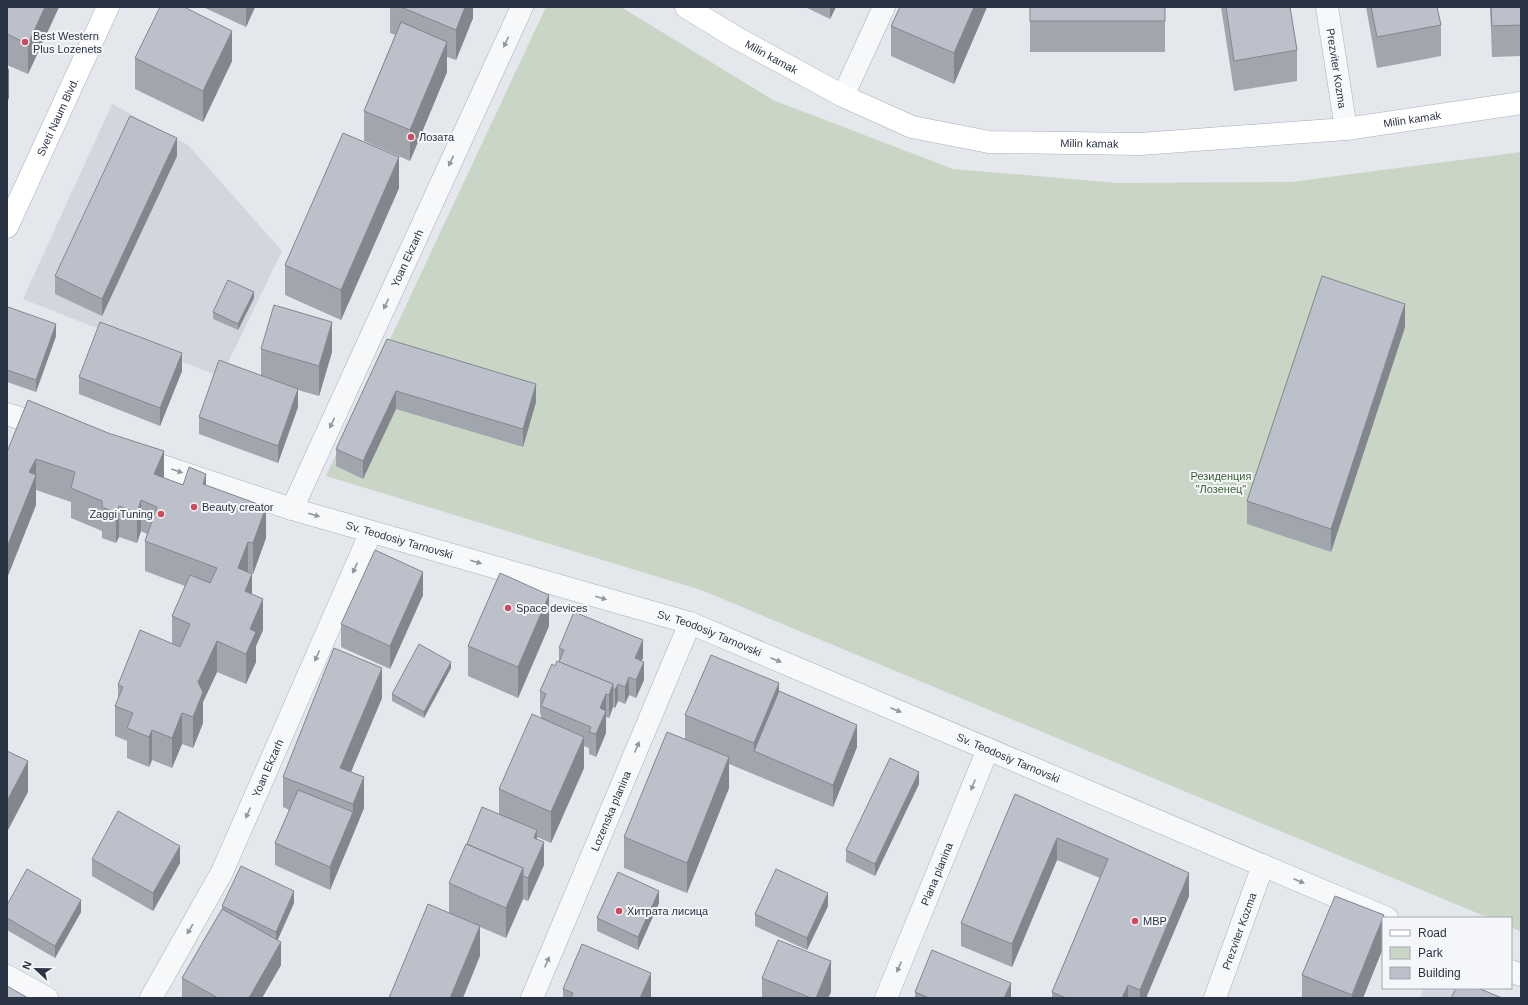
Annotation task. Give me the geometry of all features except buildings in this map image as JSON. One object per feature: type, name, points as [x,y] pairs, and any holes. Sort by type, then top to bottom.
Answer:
[{"type":"street","name":"Sveti Naum Blvd.","points":[[7,227],[108,7]]},
{"type":"street","name":"Yoan Ekzarh","points":[[292,509],[522,7]]},
{"type":"street","name":"Milin kamak","points":[[686,7],[735,37],[844,96],[912,126],[989,142],[1140,144],[1346,129],[1521,103]]},
{"type":"street","points":[[844,96],[884,7]]},
{"type":"street","name":"Prezviter Kozma","points":[[1327,7],[1346,129]]},
{"type":"street","points":[[7,414],[67,434]]},
{"type":"street","name":"Sv. Teodosiy Tarnovski","points":[[120,451],[292,509],[690,623],[1385,917]]},
{"type":"street","name":"Yoan Ekzarh","points":[[151,998],[222,872],[371,532]]},
{"type":"street","name":"Lozenska planina","points":[[532,998],[690,623]]},
{"type":"street","name":"Plana planina","points":[[886,998],[988,749]]},
{"type":"street","name":"Prezviter Kozma","points":[[1215,998],[1263,865]]},
{"type":"street","points":[[1512,970],[1521,975]]},
{"type":"street","points":[[7,976],[47,998]]},
{"type":"shaded area","points":[[112,104],[188,145],[282,251],[221,377],[23,299]]},
{"type":"shaded area","points":[[1424,989],[1463,989],[1486,998],[1420,998]]},
{"type":"green space","name":"Резиденция \"Лозенец\"","points":[[546,7],[621,7],[773,100],[953,169],[1118,183],[1291,182],[1521,152],[1521,932],[1512,928],[1512,917],[1487,917],[701,590],[326,476]]},
{"type":"place","name":"Best Western Plus Lozenets","points":[[25,42]]},
{"type":"place","name":"Лозата","points":[[411,137]]},
{"type":"place","name":"Beauty creator","points":[[194,507]]},
{"type":"place","name":"Zaggi Tuning","points":[[161,514]]},
{"type":"place","name":"Space devices","points":[[508,608]]},
{"type":"place","name":"Хитрата лисица","points":[[619,911]]},
{"type":"place","name":"МВР","points":[[1135,921]]}]
